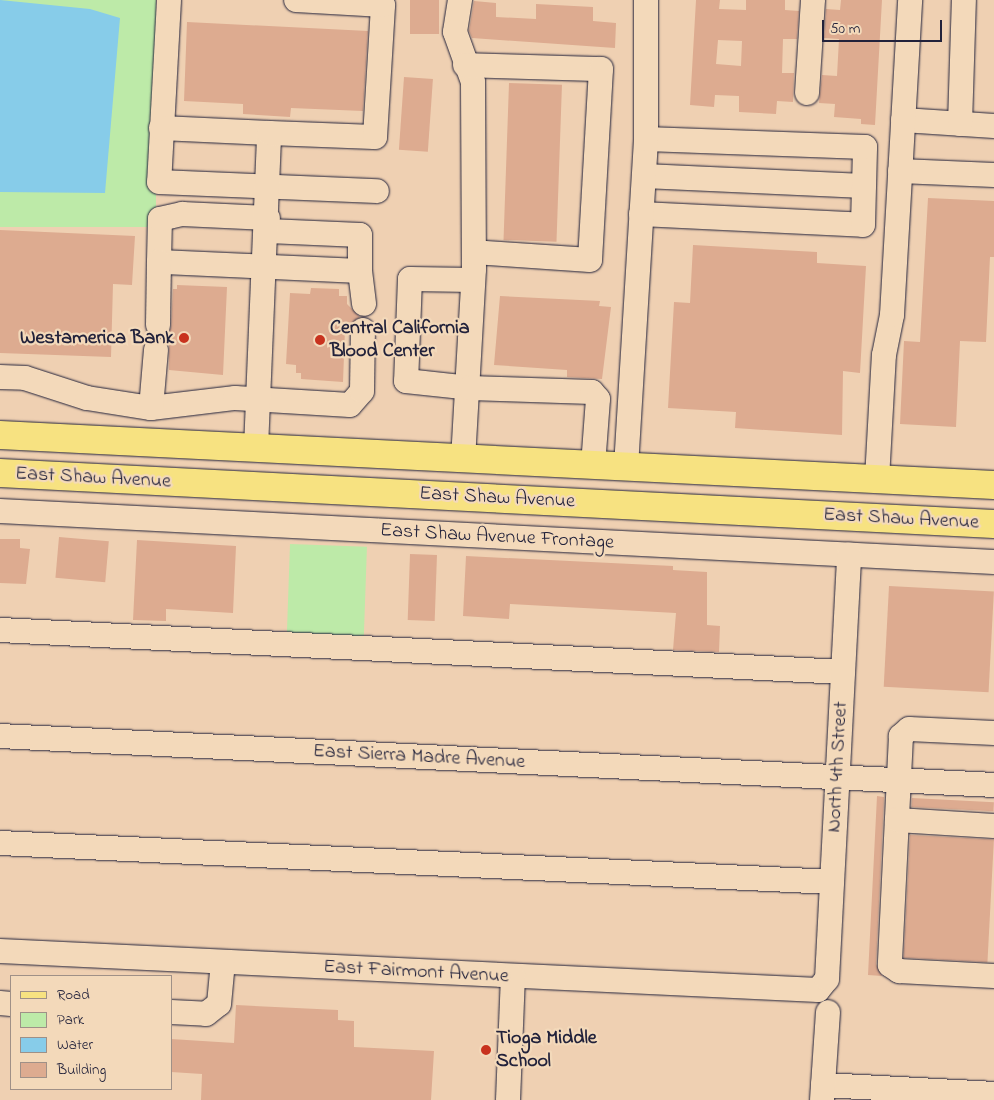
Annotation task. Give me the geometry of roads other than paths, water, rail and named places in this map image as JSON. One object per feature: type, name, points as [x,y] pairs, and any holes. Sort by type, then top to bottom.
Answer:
[{"type":"main road","name":"East Shaw Avenue","points":[[0,435],[994,485]]},
{"type":"main road","points":[[0,456],[226,466],[244,462],[256,448]]},
{"type":"main road","points":[[255,486],[261,469],[269,466],[409,473],[463,458]]},
{"type":"main road","name":"East Shaw Avenue","points":[[0,473],[994,524]]},
{"type":"street","points":[[169,0],[159,182],[378,191]]},
{"type":"street","points":[[161,128],[375,137],[383,5],[296,0]]},
{"type":"street","points":[[460,0],[455,32],[465,65],[473,82],[474,252],[470,388],[463,458]]},
{"type":"street","points":[[626,467],[646,139],[646,0]]},
{"type":"street","points":[[807,93],[813,0]]},
{"type":"street","points":[[877,479],[900,177],[910,0]]},
{"type":"street","points":[[960,124],[964,0]]},
{"type":"street","points":[[465,65],[600,69],[590,260],[474,252]]},
{"type":"street","points":[[903,120],[994,126]]},
{"type":"street","points":[[256,448],[268,225],[269,133]]},
{"type":"street","points":[[641,214],[863,225],[865,147],[646,139]]},
{"type":"street","points":[[900,177],[994,175]]},
{"type":"street","points":[[644,176],[864,186]]},
{"type":"street","points":[[158,325],[160,219],[182,214],[360,236],[360,271],[364,304]]},
{"type":"street","points":[[160,262],[266,264],[360,271]]},
{"type":"street","points":[[473,280],[410,279],[406,381],[470,388],[592,392],[598,399],[593,465]]},
{"type":"street","points":[[0,377],[25,378],[87,398],[151,408],[235,398],[350,404],[362,391],[363,330]]},
{"type":"street","points":[[151,408],[156,350]]},
{"type":"street","name":"East Shaw Avenue Frontage","points":[[0,511],[994,562]]},
{"type":"street","name":"North 4th Street","points":[[827,979],[849,555]]},
{"type":"street","points":[[0,630],[843,672]]},
{"type":"street","points":[[994,733],[909,729],[901,736],[890,965],[899,970],[994,976]]},
{"type":"street","name":"East Sierra Madre Avenue","points":[[0,736],[994,785]]},
{"type":"street","points":[[897,820],[994,826]]},
{"type":"street","points":[[0,843],[832,882]]},
{"type":"street","name":"East Fairmont Avenue","points":[[0,950],[811,992],[818,990],[827,979]]},
{"type":"street","points":[[172,1012],[206,1014],[219,1004],[223,962]]},
{"type":"street","points":[[508,1100],[513,976]]},
{"type":"street","points":[[828,1012],[823,1093],[994,1094]]},
{"type":"water","points":[[0,0],[90,9],[120,18],[105,193],[0,192]]},
{"type":"place","name":"Westamerica Bank","points":[[184,338]]},
{"type":"place","name":"Central California Blood Center","points":[[320,340]]},
{"type":"place","name":"Tioga Middle School","points":[[486,1050]]}]
